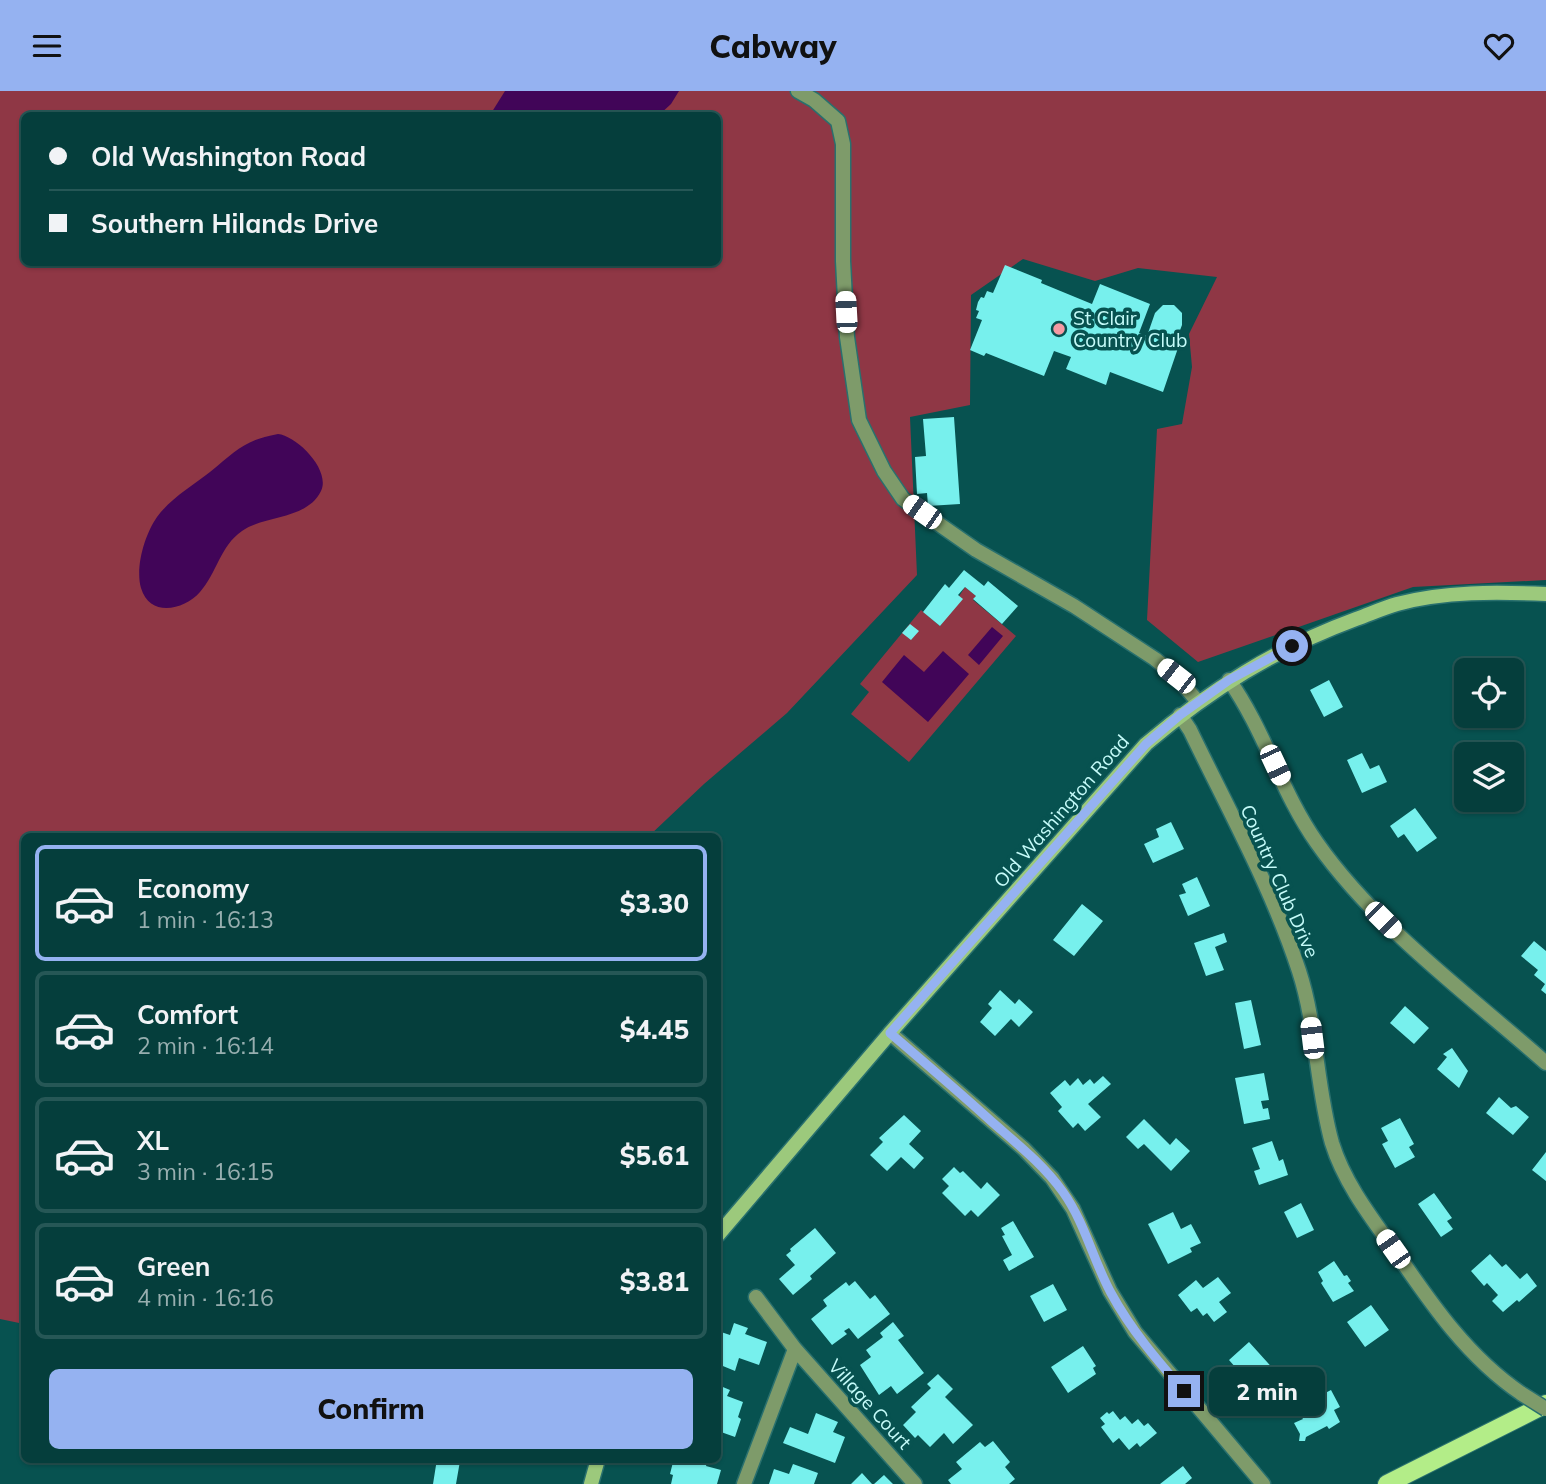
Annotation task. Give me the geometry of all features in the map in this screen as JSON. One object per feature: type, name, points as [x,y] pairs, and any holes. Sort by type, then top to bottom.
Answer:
[{"type":"main road","points":[[1387,1484],[1546,1404]]},
{"type":"street","points":[[798,91],[814,100],[838,121],[843,144],[847,337],[859,419],[884,471],[903,499],[976,550],[1074,606],[1154,659],[1176,676],[1198,702]]},
{"type":"street","name":"Old Washington Road","points":[[721,1231],[890,1033],[1146,744],[1180,715],[1229,680],[1312,635],[1397,604],[1492,591],[1546,594]]},
{"type":"street","points":[[1229,680],[1252,715],[1300,818],[1349,884],[1394,930],[1546,1063]]},
{"type":"street","name":"Country Club Drive","points":[[1180,715],[1190,730],[1261,879],[1300,973],[1309,1012],[1323,1107],[1333,1146],[1343,1170],[1374,1221],[1443,1319],[1490,1370],[1546,1409]]},
{"type":"street","points":[[890,1033],[1024,1149],[1052,1178],[1073,1209],[1110,1291],[1135,1332],[1263,1484]]},
{"type":"street","name":"Village Court","points":[[756,1297],[795,1349],[915,1484]]},
{"type":"street","points":[[744,1484],[795,1349]]},
{"type":"street","points":[[591,1484],[597,1463]]},
{"type":"shaded area","points":[[0,91],[1546,91],[1546,580],[1413,587],[1198,662],[1147,620],[1157,429],[1182,424],[1192,367],[1189,334],[1217,277],[1138,268],[1095,281],[1023,259],[971,295],[970,405],[910,417],[917,575],[787,713],[704,784],[652,833],[21,833],[21,1323],[0,1319]]},
{"type":"shaded area","points":[[505,91],[679,91],[662,112],[492,112]]},
{"type":"shaded area","points":[[278,434],[303,447],[317,464],[323,483],[321,491],[306,507],[242,531],[229,544],[206,585],[193,598],[177,607],[159,607],[152,604],[145,598],[141,588],[139,570],[145,541],[157,517],[175,498],[241,447]]},
{"type":"shaded area","points":[[965,587],[976,596],[973,600],[1016,636],[909,762],[851,714],[869,692],[860,684],[921,610],[940,626]]},
{"type":"shaded area","points":[[992,627],[1003,636],[979,665],[968,655]]},
{"type":"shaded area","points":[[943,651],[969,674],[928,722],[882,682],[904,655],[924,672]]},
{"type":"building","name":"St Clair Country Club","points":[[1005,265],[1092,304],[1100,284],[1150,304],[1139,333],[1147,336],[1155,313],[1163,305],[1174,305],[1182,313],[1182,325],[1174,346],[1178,348],[1163,392],[1110,372],[1106,385],[1066,369],[1071,357],[1054,351],[1044,376],[986,353],[984,356],[970,350],[982,320],[976,318],[979,311],[976,310],[978,302],[981,297],[984,298],[987,291],[993,293]]},
{"type":"building","points":[[954,417],[960,504],[928,506],[927,493],[917,494],[915,457],[926,456],[923,419]]},
{"type":"building","points":[[964,570],[984,586],[988,581],[1018,606],[1002,624],[973,599],[976,596],[965,587],[958,595],[963,599],[940,626],[923,612],[945,584],[949,588]]},
{"type":"building","points":[[910,624],[919,631],[911,640],[902,633]]},
{"type":"building","points":[[1329,680],[1343,707],[1324,717],[1310,690]]},
{"type":"building","points":[[1362,753],[1370,769],[1379,765],[1387,782],[1362,793],[1347,760]]},
{"type":"building","points":[[1415,808],[1437,838],[1417,852],[1404,834],[1398,838],[1390,826]]},
{"type":"building","points":[[1171,822],[1184,849],[1153,863],[1144,844],[1159,837],[1156,829]]},
{"type":"building","points":[[1197,877],[1210,906],[1188,916],[1179,895],[1186,893],[1182,884]]},
{"type":"building","points":[[1082,904],[1103,921],[1074,956],[1053,940]]},
{"type":"building","points":[[1224,933],[1227,942],[1215,947],[1224,970],[1206,976],[1194,943]]},
{"type":"building","points":[[1534,941],[1546,951],[1546,994],[1541,990],[1545,984],[1534,975],[1538,970],[1521,956]]},
{"type":"building","points":[[1000,990],[1015,1004],[1019,999],[1033,1012],[1019,1027],[1011,1019],[995,1036],[980,1022],[992,1008],[988,1004]]},
{"type":"building","points":[[1251,1000],[1261,1045],[1244,1049],[1235,1003]]},
{"type":"building","points":[[1405,1006],[1429,1028],[1414,1044],[1390,1023]]},
{"type":"building","points":[[1452,1048],[1468,1071],[1459,1088],[1437,1069],[1447,1057],[1443,1054]]},
{"type":"building","points":[[1264,1073],[1269,1100],[1261,1101],[1263,1109],[1268,1108],[1270,1119],[1244,1124],[1235,1078]]},
{"type":"building","points":[[1103,1076],[1111,1084],[1088,1104],[1101,1117],[1085,1131],[1078,1123],[1073,1128],[1058,1111],[1062,1107],[1050,1093],[1065,1080],[1070,1086],[1078,1078],[1083,1085],[1090,1079],[1094,1084]]},
{"type":"building","points":[[1499,1097],[1511,1108],[1516,1106],[1529,1117],[1513,1135],[1486,1113]]},
{"type":"building","points":[[904,1115],[921,1131],[909,1144],[924,1158],[914,1169],[901,1157],[887,1171],[870,1155],[883,1142],[879,1138]]},
{"type":"building","points":[[1400,1118],[1414,1144],[1409,1147],[1415,1157],[1395,1168],[1382,1144],[1388,1141],[1381,1128]]},
{"type":"building","points":[[1144,1119],[1170,1145],[1176,1138],[1190,1151],[1171,1171],[1144,1144],[1138,1149],[1126,1137]]},
{"type":"building","points":[[1272,1141],[1279,1161],[1283,1159],[1288,1175],[1259,1185],[1254,1171],[1260,1169],[1252,1148]]},
{"type":"building","points":[[1546,1152],[1546,1181],[1532,1170]]},
{"type":"building","points":[[954,1167],[960,1173],[963,1171],[981,1189],[987,1182],[1000,1195],[978,1217],[971,1210],[965,1216],[942,1193],[949,1186],[942,1179]]},
{"type":"building","points":[[1434,1193],[1452,1218],[1447,1221],[1453,1229],[1441,1237],[1418,1204]]},
{"type":"building","points":[[1301,1203],[1314,1230],[1297,1238],[1284,1212]]},
{"type":"building","points":[[1173,1212],[1181,1229],[1191,1224],[1201,1243],[1190,1248],[1192,1252],[1168,1264],[1148,1224]]},
{"type":"building","points":[[1013,1221],[1034,1257],[1009,1271],[1003,1260],[1012,1255],[1001,1228]]},
{"type":"building","points":[[815,1228],[836,1253],[793,1295],[779,1279],[795,1265],[786,1255]]},
{"type":"building","points":[[1490,1254],[1502,1267],[1506,1264],[1520,1279],[1527,1273],[1537,1286],[1503,1312],[1492,1301],[1498,1295],[1487,1283],[1484,1286],[1471,1271]]},
{"type":"building","points":[[1334,1261],[1351,1281],[1348,1283],[1354,1291],[1333,1302],[1321,1283],[1323,1281],[1318,1272]]},
{"type":"building","points":[[1218,1277],[1231,1293],[1219,1302],[1227,1312],[1214,1322],[1207,1313],[1203,1316],[1197,1308],[1191,1312],[1178,1295],[1196,1280],[1203,1288]]},
{"type":"building","points":[[855,1281],[870,1299],[875,1295],[890,1314],[858,1339],[849,1328],[844,1331],[847,1334],[832,1345],[811,1319],[827,1306],[823,1300],[846,1282],[849,1286]]},
{"type":"building","points":[[1053,1284],[1067,1310],[1044,1322],[1030,1296]]},
{"type":"building","points":[[1371,1305],[1389,1330],[1365,1347],[1347,1322]]},
{"type":"building","points":[[893,1322],[904,1336],[898,1340],[924,1373],[897,1394],[891,1386],[879,1395],[860,1365],[871,1357],[866,1350],[883,1337],[880,1333]]},
{"type":"building","points":[[734,1323],[748,1328],[745,1334],[767,1342],[759,1365],[739,1358],[735,1371],[721,1365],[721,1332],[730,1335]]},
{"type":"building","points":[[1249,1342],[1278,1374],[1265,1386],[1248,1365],[1243,1370],[1239,1365],[1236,1368],[1229,1360]]},
{"type":"building","points":[[1083,1346],[1096,1366],[1093,1368],[1096,1374],[1068,1393],[1051,1367]]},
{"type":"building","points":[[938,1374],[953,1389],[945,1397],[973,1425],[953,1444],[944,1433],[930,1447],[918,1435],[915,1438],[903,1425],[916,1412],[911,1407],[931,1388],[927,1384]]},
{"type":"building","points":[[721,1386],[730,1390],[727,1396],[743,1402],[735,1437],[721,1432]]},
{"type":"building","points":[[1331,1390],[1340,1407],[1334,1410],[1340,1422],[1306,1437],[1305,1441],[1299,1441],[1300,1434],[1294,1423],[1303,1419],[1296,1408]]},
{"type":"building","points":[[1113,1411],[1120,1420],[1125,1416],[1132,1424],[1138,1419],[1144,1426],[1148,1423],[1157,1433],[1140,1447],[1137,1443],[1129,1450],[1119,1438],[1113,1443],[1101,1427],[1105,1424],[1100,1418]]},
{"type":"building","points":[[816,1413],[838,1422],[833,1432],[845,1437],[835,1463],[783,1443],[790,1427],[808,1434]]},
{"type":"building","points":[[993,1441],[1010,1462],[1005,1467],[1015,1479],[1009,1484],[951,1484],[948,1480],[962,1469],[956,1462],[980,1442],[985,1447]]},
{"type":"building","points":[[436,1463],[460,1463],[456,1484],[433,1484]]},
{"type":"building","points":[[673,1463],[707,1463],[706,1466],[721,1470],[717,1484],[671,1484],[673,1475],[670,1474]]},
{"type":"building","points":[[793,1464],[818,1473],[814,1484],[769,1484],[774,1469],[789,1474]]},
{"type":"building","points":[[1183,1466],[1192,1478],[1185,1484],[1160,1484]]},
{"type":"building","points":[[862,1473],[872,1484],[851,1484]]},
{"type":"building","points":[[884,1475],[893,1484],[874,1484]]},
{"type":"place","name":"St Clair Country Club","points":[[1059,329]]},
{"type":"route","points":[[1184,1391],[1152,1355],[1121,1311],[1082,1226],[1052,1178],[1024,1149],[890,1033],[1146,744],[1180,715],[1229,680],[1292,646]]}]
